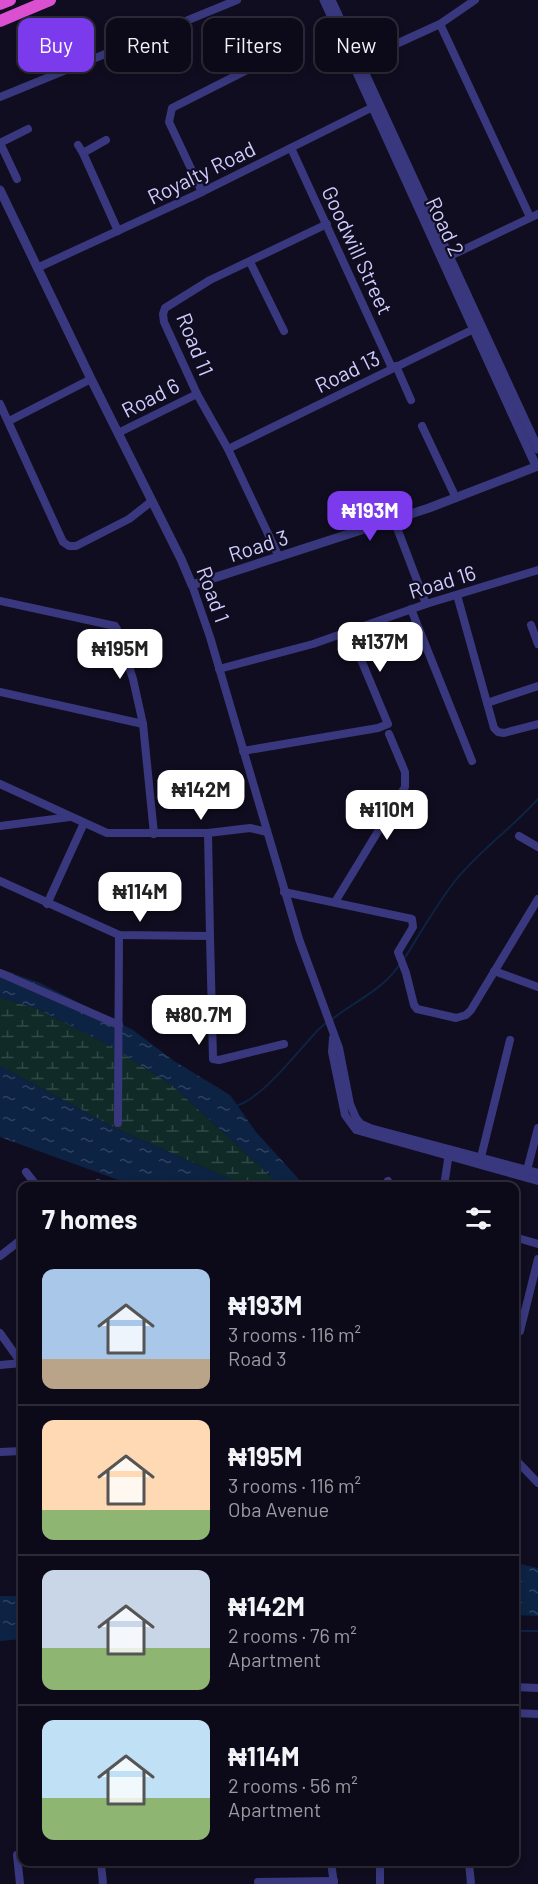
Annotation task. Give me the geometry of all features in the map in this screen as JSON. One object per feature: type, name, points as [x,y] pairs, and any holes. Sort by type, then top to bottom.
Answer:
[{"type":"highway","points":[[0,4],[10,0]]},
{"type":"highway","points":[[0,21],[50,0]]},
{"type":"street","points":[[0,97],[237,0]]},
{"type":"street","name":"Road 2","points":[[324,0],[477,327],[537,466]]},
{"type":"street","name":"Road 2","points":[[331,0],[339,18]]},
{"type":"street","points":[[397,44],[440,24],[475,0]]},
{"type":"street","points":[[440,24],[534,215],[445,258]]},
{"type":"street","points":[[202,192],[168,122],[172,108],[243,72]]},
{"type":"street","name":"Road 2","points":[[363,72],[375,106]]},
{"type":"street","name":"Royalty Road","points":[[37,268],[202,192],[375,106]]},
{"type":"street","points":[[17,179],[0,143],[28,129]]},
{"type":"street","points":[[83,153],[106,140]]},
{"type":"street","points":[[78,145],[118,231]]},
{"type":"street","name":"Goodwill Street","points":[[291,147],[411,400]]},
{"type":"street","name":"Road 1","points":[[0,190],[192,585],[284,892],[332,1032],[350,1104],[356,1118],[361,1124],[449,1153]]},
{"type":"street","name":"Road 11","points":[[279,557],[228,448],[197,394],[164,321],[165,308],[210,280],[327,224]]},
{"type":"street","points":[[250,262],[284,331]]},
{"type":"street","name":"Road 2","points":[[477,327],[538,449]]},
{"type":"street","name":"Road 13","points":[[228,448],[477,327]]},
{"type":"street","points":[[9,421],[91,379]]},
{"type":"street","name":"Road 6","points":[[118,433],[197,394]]},
{"type":"street","points":[[0,404],[63,542],[69,546],[76,546],[129,519],[152,501]]},
{"type":"street","points":[[423,426],[456,498]]},
{"type":"street","name":"Road 3","points":[[192,585],[394,520],[537,466]]},
{"type":"street","points":[[394,520],[426,604]]},
{"type":"street","name":"Road 16","points":[[219,669],[285,652],[426,604],[538,570]]},
{"type":"street","points":[[457,595],[494,728],[504,733],[538,724]]},
{"type":"street","points":[[0,601],[115,626],[117,629],[133,679],[143,724],[154,834]]},
{"type":"street","points":[[411,609],[472,761]]},
{"type":"street","points":[[531,625],[538,644]]},
{"type":"street","points":[[243,751],[378,728],[388,724],[349,631]]},
{"type":"street","points":[[487,703],[538,686]]},
{"type":"street","points":[[0,692],[143,724]]},
{"type":"street","points":[[335,902],[405,786],[405,772],[389,734]]},
{"type":"street","points":[[0,784],[107,833],[208,833],[250,828],[267,832]]},
{"type":"street","points":[[250,828],[261,813]]},
{"type":"street","points":[[0,826],[70,817]]},
{"type":"street","points":[[47,904],[84,823]]},
{"type":"street","points":[[208,833],[213,1059],[219,1060],[284,1044]]},
{"type":"street","points":[[519,836],[538,847]]},
{"type":"street","points":[[0,881],[119,935],[210,936]]},
{"type":"street","points":[[284,892],[412,919],[413,927],[398,954],[404,967],[414,1005],[417,1009],[456,1018],[466,1015],[471,1010],[538,899]]},
{"type":"street","points":[[118,1123],[119,935]]},
{"type":"street","points":[[494,971],[538,987]]},
{"type":"street","points":[[0,973],[119,1025]]},
{"type":"street","points":[[481,1157],[510,1040]]},
{"type":"street","points":[[527,1170],[538,1128]]},
{"type":"street","points":[[449,1153],[481,1157],[538,1173]]},
{"type":"street","points":[[449,1153],[538,1181]]},
{"type":"street","points":[[445,1182],[449,1153]]},
{"type":"street","points":[[26,1172],[34,1182]]},
{"type":"street","points":[[519,1238],[538,1244]]},
{"type":"street","points":[[0,1256],[18,1242]]},
{"type":"street","points":[[520,1331],[538,1259]]},
{"type":"street","points":[[0,1333],[18,1358]]},
{"type":"street","points":[[0,1365],[18,1364]]},
{"type":"street","points":[[0,1452],[18,1451]]},
{"type":"street","points":[[519,1463],[538,1483]]},
{"type":"street","points":[[519,1687],[538,1689]]},
{"type":"street","points":[[519,1713],[538,1714]]},
{"type":"street","points":[[17,1855],[18,1865]]},
{"type":"street","points":[[18,1866],[20,1884]]},
{"type":"street","points":[[101,1866],[103,1884]]},
{"type":"street","points":[[258,1882],[334,1882],[332,1866]]},
{"type":"street","points":[[380,1866],[381,1884]]},
{"type":"street","points":[[470,1866],[471,1884]]},
{"type":"green space","points":[[0,997],[38,1009],[112,1047],[173,1086],[277,1182],[237,1182],[119,1130],[0,1066]]},
{"type":"water","points":[[0,969],[40,983],[133,1030],[174,1061],[230,1095],[256,1132],[301,1182],[277,1182],[173,1086],[112,1047],[38,1009],[0,997]]},
{"type":"water","points":[[0,1066],[119,1130],[237,1182],[124,1182],[0,1137]]},
{"type":"water","points":[[519,1564],[538,1568],[538,1616],[519,1615]]},
{"type":"water","points":[[0,1596],[18,1596],[18,1639],[0,1641]]},
{"type":"waterway","points":[[404,959],[455,881],[538,799]]},
{"type":"waterway","points":[[331,1020],[377,988],[400,964]]},
{"type":"waterway","points":[[236,1106],[246,1102],[268,1084],[326,1023]]},
{"type":"waterway","points":[[520,1631],[538,1631]]}]
